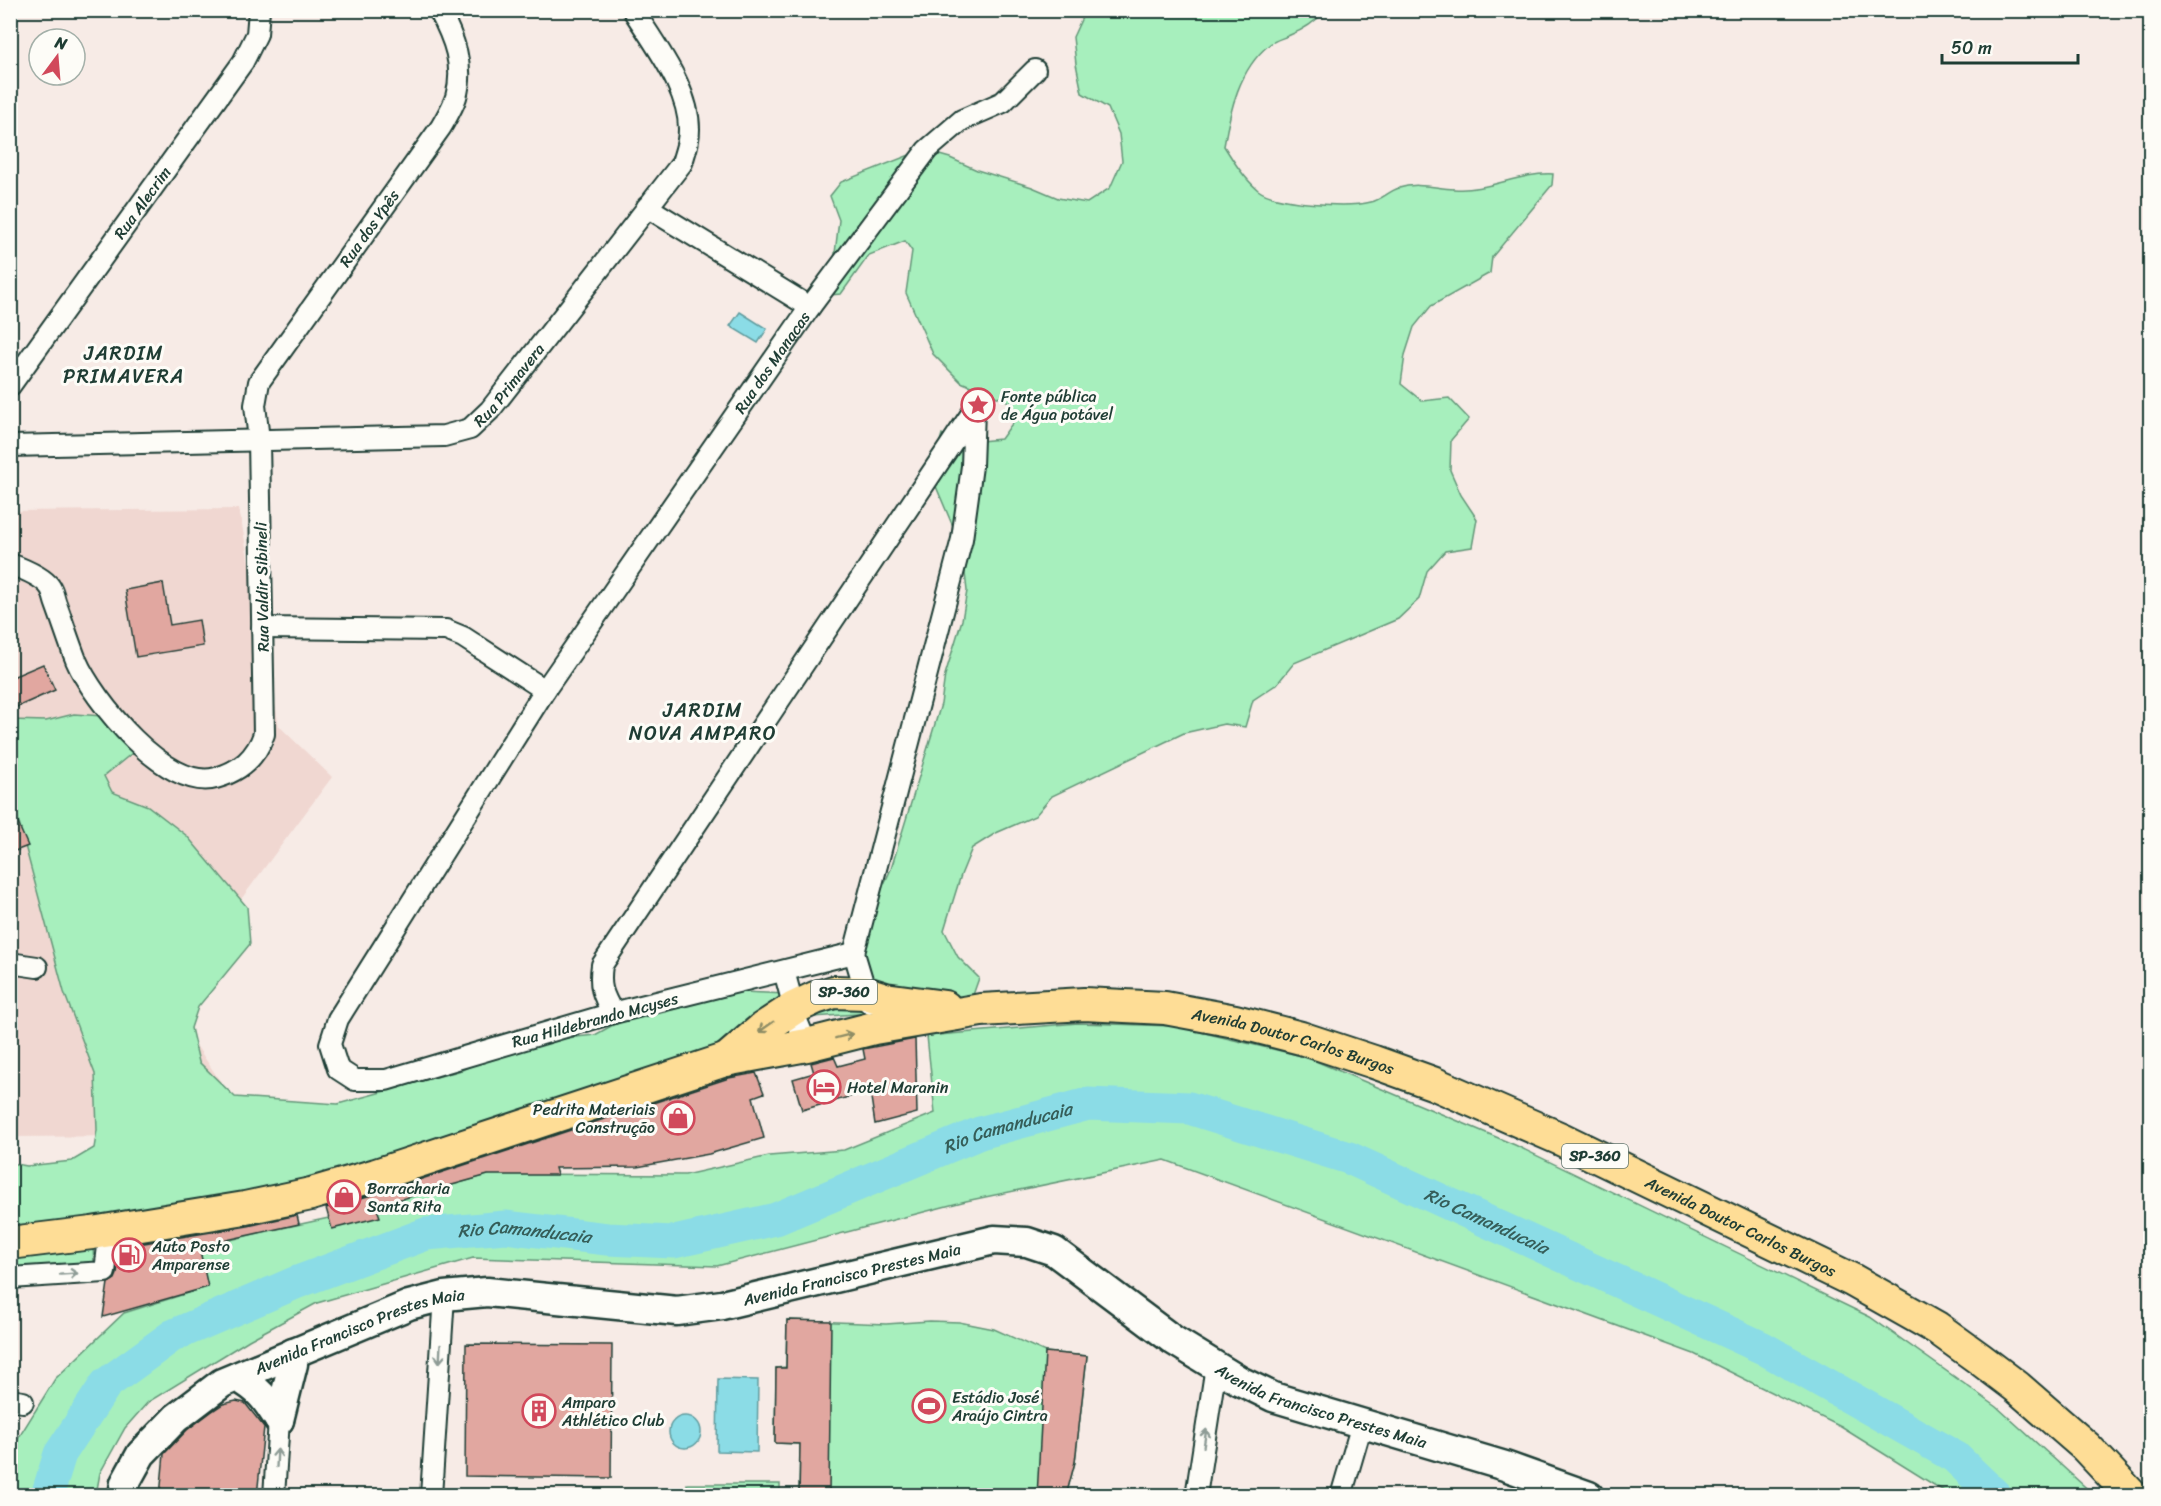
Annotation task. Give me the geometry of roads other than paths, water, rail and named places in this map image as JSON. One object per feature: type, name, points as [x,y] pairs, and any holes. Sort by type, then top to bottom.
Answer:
[{"type":"main road","name":"Avenida Doutor Carlos Burgos","points":[[725,1060],[762,1029],[794,1008],[834,992],[866,993],[885,999],[981,1010]]},
{"type":"main road","name":"Avenida Doutor Carlos Burgos","points":[[10,1243],[245,1208],[311,1194],[376,1175],[725,1060],[807,1045],[874,1028],[981,1010],[1084,1004],[1165,1008],[1234,1020],[1301,1038],[1435,1084],[1561,1139],[1852,1280],[1920,1318],[2017,1387],[2086,1448],[2132,1496]]},
{"type":"street","name":"Rua Alecrim","points":[[10,386],[243,62],[257,34],[259,10]]},
{"type":"street","name":"Rua dos Ypês","points":[[259,440],[255,405],[259,382],[441,127],[456,98],[460,62],[451,32],[440,10]]},
{"type":"street","name":"Rua Primavera","points":[[10,446],[444,436],[470,429],[490,410],[682,163],[689,139],[687,110],[673,72],[633,10]]},
{"type":"street","name":"Rua dos Manacas","points":[[338,1069],[330,1044],[338,1019],[545,690],[810,307],[927,150],[962,120],[1003,102],[1035,70]]},
{"type":"street","points":[[647,207],[810,307]]},
{"type":"street","points":[[613,1013],[604,998],[600,982],[602,965],[974,410],[972,466],[962,539],[854,952],[872,1012],[874,1028]]},
{"type":"street","name":"Rua Valdir Sibineli","points":[[10,564],[26,570],[50,586],[76,660],[90,688],[124,729],[165,766],[189,776],[209,780],[233,773],[245,764],[259,748],[264,734],[259,440]]},
{"type":"street","points":[[262,628],[446,630],[463,637],[545,690]]},
{"type":"street","name":"Rua Hildebrando Mcyses","points":[[338,1069],[355,1080],[386,1080],[613,1013],[854,952]]},
{"type":"street","points":[[10,963],[37,967]]},
{"type":"street","points":[[784,971],[807,1045]]},
{"type":"street","points":[[10,1278],[105,1272],[110,1229]]},
{"type":"street","name":"Avenida Francisco Prestes Maia","points":[[123,1496],[125,1483],[141,1454],[176,1418],[222,1383],[409,1305],[444,1296],[487,1292],[677,1311],[722,1305],[994,1240],[1027,1242],[1054,1251],[1173,1340],[1273,1397],[1505,1466],[1589,1496]]},
{"type":"street","points":[[432,1496],[444,1296]]},
{"type":"street","points":[[274,1496],[279,1419],[294,1353]]},
{"type":"street","points":[[1196,1496],[1216,1366]]},
{"type":"street","points":[[237,1377],[252,1385],[264,1396],[279,1419]]},
{"type":"street","points":[[1341,1496],[1362,1424]]},
{"type":"water","points":[[740,312],[767,329],[758,343],[730,326]]},
{"type":"water","points":[[718,1379],[758,1380],[757,1452],[717,1451]]},
{"type":"water","points":[[685,1416],[696,1421],[701,1432],[696,1443],[685,1448],[674,1443],[669,1432],[674,1421]]},
{"type":"waterway","name":"Rio Camanducaia","points":[[47,1496],[60,1454],[106,1384],[172,1336],[295,1283],[426,1234],[505,1227],[607,1239],[674,1242],[776,1219],[980,1133],[1088,1104],[1189,1108],[1349,1158],[1763,1348],[1955,1457],[1996,1496]]},
{"type":"place","name":"Fonte pública de Água potável","points":[[978,405]]},
{"type":"place","name":"Hotel Maranin","points":[[824,1087]]},
{"type":"place","name":"Pedrita Materiais Construção","points":[[678,1118]]},
{"type":"place","name":"Borracharia Santa Rita","points":[[344,1197]]},
{"type":"place","name":"Auto Posto Amparense","points":[[129,1255]]},
{"type":"place","name":"Estádio José Araújo Cintra","points":[[929,1406]]},
{"type":"place","name":"Amparo Athlético Club","points":[[539,1411]]},
{"type":"district","name":"JARDIM PRIMAVERA","points":[[124,364]]},
{"type":"district","name":"JARDIM NOVA AMPARO","points":[[703,722]]}]
